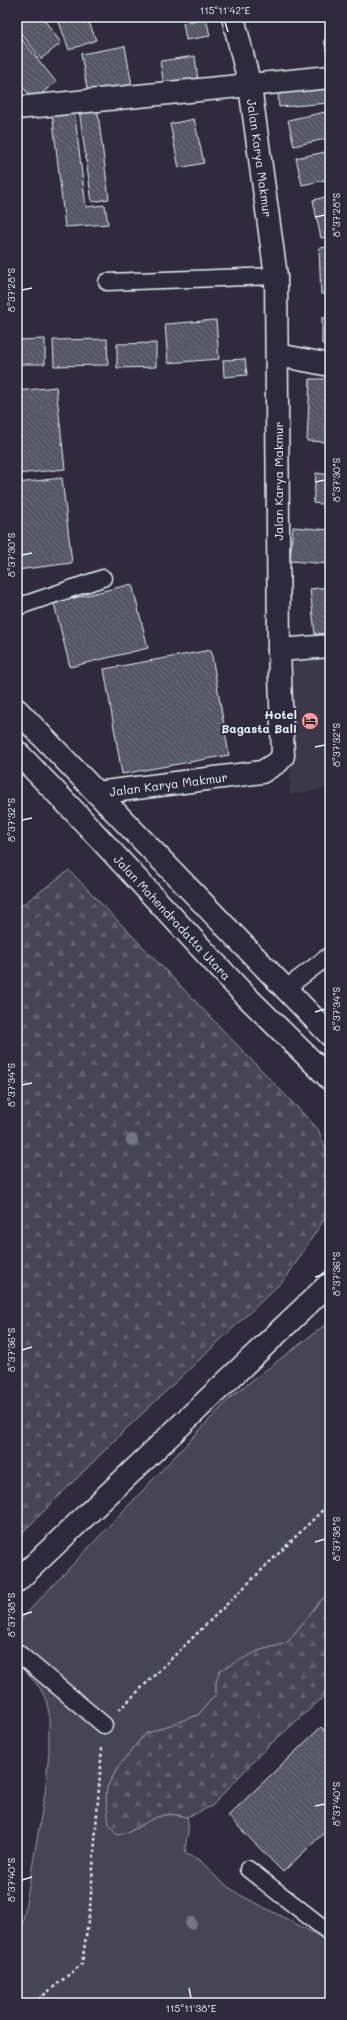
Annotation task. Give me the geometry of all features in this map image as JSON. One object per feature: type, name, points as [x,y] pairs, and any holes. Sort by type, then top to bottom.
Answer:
[{"type":"main road","name":"Jalan Karya Makmur","points":[[97,793],[262,772],[278,762],[283,756],[279,650],[278,355],[276,276],[250,86],[233,17]]},
{"type":"main road","points":[[17,108],[330,77]]},
{"type":"main road","points":[[278,355],[330,365]]},
{"type":"main road","points":[[279,650],[330,646]]},
{"type":"main road","points":[[17,710],[81,778],[330,1034]]},
{"type":"main road","name":"Jalan Mahendradatta Utara","points":[[17,752],[74,811],[240,990],[330,1079]]},
{"type":"main road","points":[[17,1581],[330,1283]]},
{"type":"lane","points":[[107,282],[276,276]]},
{"type":"lane","points":[[17,607],[103,578]]},
{"type":"lane","points":[[285,989],[330,955]]},
{"type":"lane","points":[[17,1652],[104,1725]]},
{"type":"lane","points":[[248,1869],[330,1933]]},
{"type":"path","points":[[34,2003],[82,1964],[90,1908],[104,1725],[330,1502]]},
{"type":"shaded area","name":"Hotel Bagasta Bali","points":[[330,652],[330,788],[290,795],[291,654]]},
{"type":"green space","points":[[69,870],[318,1129],[330,1161],[330,1210],[286,1278],[127,1428],[17,1538],[17,909]]},
{"type":"green space","points":[[330,1321],[330,1593],[320,1601],[287,1643],[258,1651],[216,1682],[216,1694],[198,1715],[145,1734],[120,1764],[107,1787],[128,1833],[149,1820],[163,1816],[178,1815],[187,1817],[188,1827],[186,1854],[200,1860],[218,1879],[240,1895],[327,1940],[330,1944],[330,2003],[17,2003],[17,1955],[45,1793],[49,1752],[49,1713],[46,1700],[40,1688],[23,1669],[19,1631],[22,1618],[232,1396]]},
{"type":"green space","points":[[330,1593],[330,1691],[264,1750],[212,1806],[187,1817],[166,1815],[157,1817],[135,1829],[117,1835],[109,1824],[106,1800],[107,1787],[120,1764],[145,1734],[198,1715],[216,1694],[216,1682],[220,1670],[258,1651],[287,1643],[320,1601]]},
{"type":"building","points":[[17,17],[42,17],[61,43],[41,59],[17,28]]},
{"type":"building","points":[[65,17],[87,17],[96,40],[69,50],[58,19]]},
{"type":"building","points":[[206,18],[210,36],[186,40],[183,23]]},
{"type":"building","points":[[17,33],[56,82],[33,100],[17,79]]},
{"type":"building","points":[[330,38],[330,66],[324,40]]},
{"type":"building","points":[[125,46],[132,86],[88,94],[81,54]]},
{"type":"building","points":[[195,56],[198,81],[164,86],[160,61]]},
{"type":"building","points":[[330,88],[330,103],[279,107],[278,92]]},
{"type":"building","points":[[97,106],[109,199],[92,202],[79,109]]},
{"type":"building","points":[[74,109],[86,207],[105,205],[108,224],[65,227],[52,112]]},
{"type":"building","points":[[330,111],[330,138],[294,146],[288,120]]},
{"type":"building","points":[[194,119],[204,163],[179,168],[170,124]]},
{"type":"building","points":[[330,151],[330,179],[302,185],[296,158]]},
{"type":"building","points":[[330,196],[330,236],[321,238],[313,200]]},
{"type":"building","points":[[330,247],[330,294],[321,294],[319,248]]},
{"type":"building","points":[[322,318],[330,318],[330,344],[322,344]]},
{"type":"building","points":[[216,320],[219,359],[168,363],[165,324]]},
{"type":"building","points":[[45,339],[45,364],[17,364],[17,340]]},
{"type":"building","points":[[107,339],[108,365],[54,366],[53,340]]},
{"type":"building","points":[[156,343],[156,367],[117,368],[117,344]]},
{"type":"building","points":[[245,359],[247,375],[224,377],[223,360]]},
{"type":"building","points":[[310,379],[330,379],[330,442],[307,441]]},
{"type":"building","points":[[56,387],[65,469],[17,474],[17,391]]},
{"type":"building","points":[[316,473],[330,475],[330,505],[313,503]]},
{"type":"building","points":[[62,478],[72,563],[17,570],[17,483]]},
{"type":"building","points":[[293,527],[330,530],[330,564],[290,561]]},
{"type":"building","points":[[132,584],[148,648],[70,667],[54,603]]},
{"type":"building","points":[[330,587],[330,633],[315,634],[310,589]]},
{"type":"building","points":[[211,650],[229,755],[122,774],[104,669]]},
{"type":"building","points":[[321,1727],[330,1736],[330,1827],[283,1872],[228,1816]]},
{"type":"place","name":"Hotel Bagasta Bali","points":[[310,721]]}]
